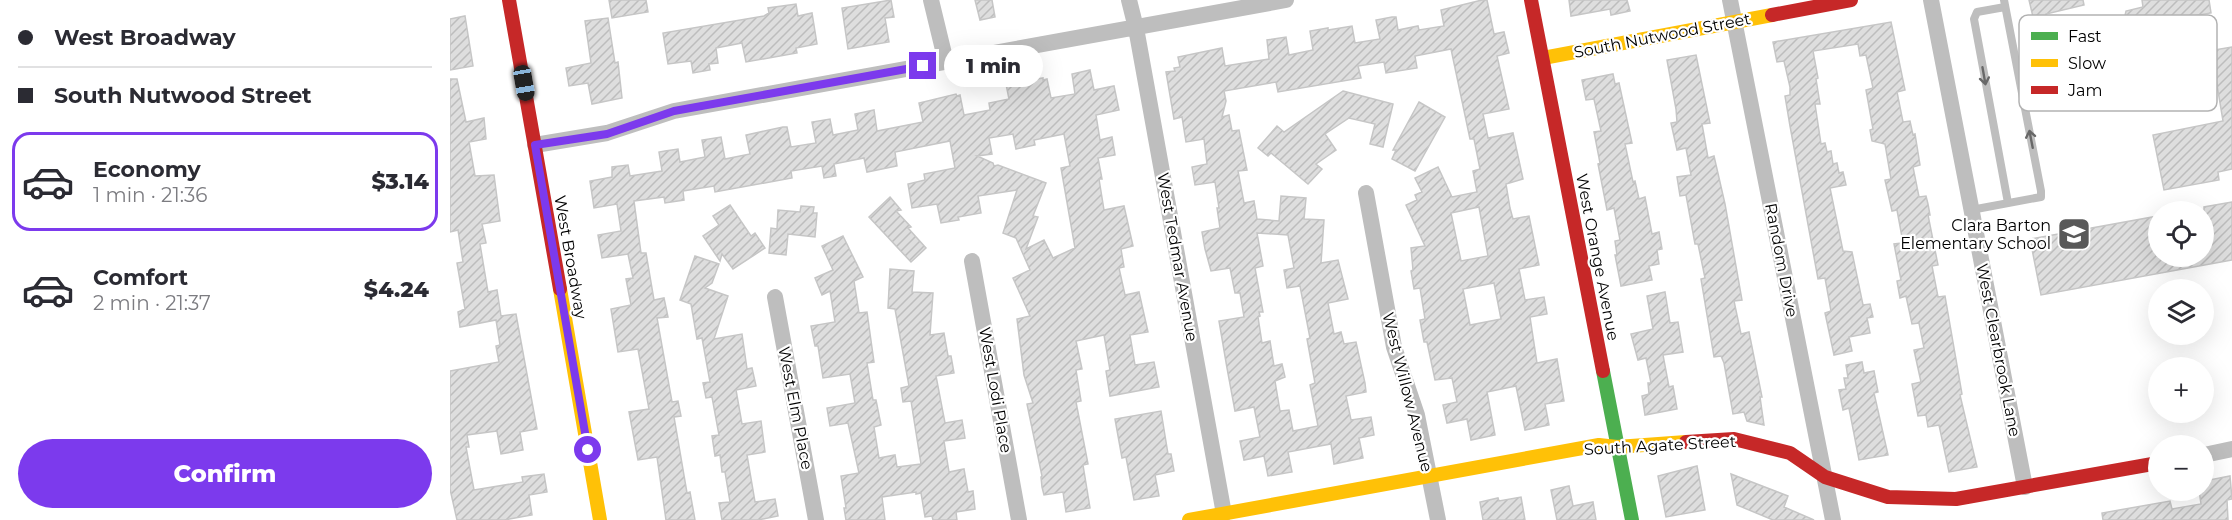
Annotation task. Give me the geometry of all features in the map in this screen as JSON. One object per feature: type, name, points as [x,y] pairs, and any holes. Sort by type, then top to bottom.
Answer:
[{"type":"street","name":"West Broadway","points":[[509,0],[600,520]]},
{"type":"street","points":[[931,0],[946,62]]},
{"type":"street","name":"West Tedmar Avenue","points":[[1129,0],[1224,514]]},
{"type":"street","points":[[535,145],[607,134],[674,111],[1286,0]]},
{"type":"street","name":"West Orange Avenue","points":[[1531,0],[1632,520]]},
{"type":"street","name":"Random Drive","points":[[1730,0],[1833,520]]},
{"type":"street","name":"South Nutwood Street","points":[[1543,58],[1851,0]]},
{"type":"street","name":"West Clearbrook Lane","points":[[1930,0],[2025,488]]},
{"type":"street","name":"West Willow Avenue","points":[[1366,193],[1394,347],[1417,415],[1438,520]]},
{"type":"street","name":"West Lodi Place","points":[[972,261],[1019,520]]},
{"type":"street","name":"West Elm Place","points":[[775,297],[816,520]]},
{"type":"street","name":"South Agate Street","points":[[1189,520],[1599,445],[1617,447],[1734,438],[1790,453],[1825,477],[1888,497],[1956,499],[2148,465]]},
{"type":"street","points":[[2214,452],[2232,449]]},
{"type":"lane","points":[[2008,203],[1974,19],[1977,12],[2005,4],[2019,77]]},
{"type":"lane","points":[[1971,210],[2041,197],[2026,111]]},
{"type":"building","points":[[609,0],[646,0],[648,12],[612,18]]},
{"type":"building","points":[[891,0],[894,17],[885,18],[889,42],[848,49],[842,8]]},
{"type":"building","points":[[975,0],[992,0],[995,17],[980,20]]},
{"type":"building","points":[[1487,0],[1494,34],[1504,32],[1509,53],[1497,56],[1509,109],[1483,114],[1488,138],[1513,133],[1523,179],[1506,184],[1510,208],[1513,219],[1529,216],[1539,265],[1519,269],[1525,300],[1544,297],[1547,314],[1530,317],[1537,363],[1557,359],[1564,401],[1545,404],[1549,425],[1525,430],[1516,386],[1487,392],[1495,435],[1471,440],[1467,419],[1447,423],[1443,405],[1457,402],[1452,378],[1435,380],[1427,342],[1424,342],[1420,320],[1425,319],[1420,288],[1414,289],[1411,248],[1425,246],[1406,205],[1417,200],[1415,195],[1422,192],[1415,178],[1438,167],[1452,197],[1477,192],[1473,171],[1480,169],[1474,139],[1470,139],[1451,49],[1415,56],[1417,68],[1386,73],[1384,62],[1358,66],[1361,78],[1278,92],[1276,82],[1224,91],[1226,101],[1222,117],[1229,115],[1232,131],[1239,130],[1247,170],[1238,171],[1244,203],[1254,201],[1257,219],[1279,221],[1281,196],[1306,198],[1304,219],[1324,220],[1321,263],[1338,260],[1348,299],[1328,303],[1334,334],[1341,332],[1344,344],[1356,342],[1365,383],[1366,392],[1346,396],[1351,420],[1371,417],[1374,435],[1359,438],[1363,458],[1334,464],[1331,444],[1288,452],[1292,472],[1268,476],[1264,456],[1244,460],[1240,441],[1260,437],[1254,407],[1235,411],[1219,321],[1244,317],[1240,293],[1235,293],[1230,268],[1211,271],[1205,249],[1202,232],[1220,228],[1215,182],[1195,185],[1192,167],[1207,164],[1204,139],[1186,142],[1182,117],[1174,119],[1166,72],[1175,71],[1174,68],[1180,67],[1178,57],[1222,48],[1225,66],[1269,59],[1267,40],[1286,37],[1289,55],[1313,50],[1310,31],[1328,28],[1328,30],[1352,26],[1355,43],[1380,39],[1376,20],[1392,17],[1396,17],[1398,30],[1418,26],[1419,30],[1444,26],[1441,10]],"holes":[[[1479,207],[1488,256],[1461,261],[1451,213]],[[1257,233],[1288,235],[1294,268],[1284,270],[1287,288],[1300,286],[1310,338],[1307,339],[1315,383],[1310,385],[1318,426],[1293,431],[1289,410],[1280,411],[1275,381],[1285,377],[1282,364],[1274,366],[1270,341],[1262,343],[1258,317],[1259,312],[1263,312],[1255,268],[1263,266]],[[1494,283],[1501,319],[1470,325],[1463,289]]]},
{"type":"building","points":[[1569,0],[1627,0],[1630,11],[1611,15],[1610,9],[1571,16]]},
{"type":"building","points":[[2029,0],[2083,0],[2084,5],[2046,15],[2033,15]]},
{"type":"building","points":[[2142,0],[2209,0],[2211,13],[2125,15],[2126,11],[2143,7]]},
{"type":"building","points":[[796,4],[798,16],[812,13],[817,44],[796,48],[797,53],[746,62],[742,43],[716,48],[718,63],[709,64],[710,70],[693,73],[691,61],[668,64],[663,33],[764,16],[769,13],[768,8]]},
{"type":"building","points":[[465,16],[473,66],[450,70],[450,19]]},
{"type":"building","points":[[608,18],[615,63],[618,62],[622,98],[592,104],[588,83],[569,86],[566,68],[591,63],[585,21]]},
{"type":"building","points":[[1891,22],[1905,90],[1897,92],[1903,122],[1910,121],[1913,135],[1915,134],[1920,165],[1913,167],[1919,197],[1926,196],[1928,204],[1938,265],[1932,266],[1938,297],[1945,296],[1962,394],[1960,395],[1977,467],[1949,472],[1939,425],[1928,427],[1926,415],[1918,416],[1912,384],[1921,382],[1914,350],[1924,348],[1919,323],[1912,324],[1906,296],[1900,298],[1897,281],[1901,280],[1894,244],[1902,243],[1902,237],[1897,210],[1892,211],[1885,180],[1891,179],[1885,144],[1872,141],[1870,130],[1873,129],[1866,90],[1873,88],[1866,55],[1860,56],[1858,44],[1813,51],[1818,78],[1816,79],[1820,104],[1815,104],[1821,144],[1825,143],[1827,152],[1831,151],[1833,164],[1837,163],[1839,173],[1843,172],[1846,185],[1830,188],[1843,251],[1852,252],[1863,305],[1870,304],[1873,317],[1867,318],[1870,333],[1849,337],[1852,351],[1834,355],[1825,313],[1831,311],[1825,278],[1818,279],[1785,96],[1790,95],[1790,87],[1784,61],[1777,62],[1773,42]]},
{"type":"building","points":[[2232,47],[2232,169],[2218,172],[2219,180],[2164,190],[2153,135],[2223,121],[2217,85],[2217,50]]},
{"type":"building","points":[[1696,55],[1710,123],[1702,124],[1708,158],[1714,156],[1742,300],[1734,301],[1741,334],[1749,332],[1762,397],[1760,397],[1764,425],[1747,421],[1744,412],[1733,414],[1724,363],[1721,356],[1714,357],[1701,279],[1705,278],[1698,244],[1695,244],[1686,195],[1680,196],[1677,177],[1691,175],[1686,148],[1677,150],[1671,123],[1677,122],[1667,60]]},
{"type":"building","points":[[1090,70],[1094,90],[1114,86],[1119,110],[1096,115],[1100,140],[1112,137],[1115,155],[1098,158],[1102,179],[1099,179],[1104,210],[1124,206],[1133,246],[1121,249],[1124,267],[1119,268],[1125,295],[1139,292],[1148,332],[1130,335],[1135,365],[1154,362],[1159,387],[1110,396],[1106,371],[1110,370],[1104,335],[1076,341],[1082,369],[1076,370],[1081,401],[1076,402],[1088,464],[1083,465],[1090,508],[1066,512],[1063,492],[1044,495],[1042,487],[1042,476],[1027,404],[1033,403],[1024,375],[1017,319],[1030,316],[1013,278],[1030,270],[1016,238],[1003,233],[1017,190],[978,196],[981,213],[958,217],[959,220],[941,223],[937,204],[912,208],[908,184],[925,180],[924,174],[955,168],[950,141],[895,152],[897,166],[867,172],[864,158],[834,164],[836,176],[824,178],[822,166],[791,171],[792,178],[715,192],[714,186],[683,191],[684,200],[665,203],[664,197],[634,201],[641,253],[646,253],[654,300],[664,298],[668,317],[657,318],[672,402],[678,401],[681,416],[674,417],[687,493],[690,492],[695,520],[666,520],[657,457],[638,460],[629,412],[649,409],[638,349],[618,352],[611,309],[631,305],[626,279],[633,278],[628,254],[602,258],[598,235],[621,231],[617,204],[594,208],[590,181],[612,177],[612,167],[628,165],[630,176],[662,171],[659,152],[678,149],[680,162],[705,157],[702,140],[721,137],[725,159],[750,154],[746,135],[783,127],[787,127],[791,147],[816,143],[812,122],[830,119],[833,135],[858,130],[855,114],[874,110],[877,131],[923,122],[919,103],[956,94],[960,95],[964,115],[990,110],[989,103],[1009,99],[1006,84],[1043,78],[1043,80],[1047,79],[1051,98],[1075,94],[1072,74]],"holes":[[[1013,134],[1016,149],[1035,145],[1034,140],[1064,134],[1070,166],[1061,168],[1075,248],[1053,258],[1044,240],[1026,249],[1038,217],[1033,216],[1046,183],[998,165],[994,166],[993,163],[977,156],[992,154],[989,138]]]},
{"type":"building","points":[[1613,74],[1615,84],[1619,83],[1632,143],[1625,144],[1633,182],[1635,181],[1639,199],[1645,197],[1652,234],[1659,232],[1662,249],[1657,250],[1659,264],[1649,266],[1652,280],[1621,286],[1615,255],[1617,255],[1615,241],[1620,240],[1614,208],[1607,210],[1598,164],[1600,163],[1594,132],[1601,131],[1594,99],[1586,100],[1582,80]]},
{"type":"building","points":[[450,79],[457,79],[466,122],[484,118],[486,139],[469,142],[475,176],[494,175],[500,221],[482,224],[486,243],[480,244],[488,292],[497,290],[501,316],[516,314],[537,429],[520,432],[523,450],[501,454],[497,431],[467,435],[469,447],[466,447],[474,490],[523,482],[522,477],[544,474],[547,492],[529,495],[532,515],[504,520],[457,520],[450,489],[450,371],[499,362],[496,346],[500,345],[496,320],[460,327],[458,312],[465,309],[457,263],[463,262],[458,230],[450,232]]},
{"type":"building","points":[[1343,91],[1393,104],[1383,147],[1370,144],[1375,124],[1349,118],[1325,134],[1336,150],[1316,164],[1322,169],[1308,184],[1271,153],[1268,156],[1258,148],[1277,126],[1284,132]]},
{"type":"building","points":[[1419,102],[1445,117],[1415,171],[1392,159],[1396,150],[1393,150]]},
{"type":"building","points":[[890,197],[901,210],[896,211],[911,227],[908,228],[926,248],[911,262],[869,217]]},
{"type":"building","points":[[2232,202],[2232,260],[2214,263],[2214,205]]},
{"type":"building","points":[[730,205],[751,236],[755,233],[765,248],[733,269],[722,254],[720,261],[703,236],[719,225],[713,216]]},
{"type":"building","points":[[801,206],[814,207],[813,213],[817,213],[815,237],[788,234],[786,255],[769,253],[771,228],[777,229],[778,210],[800,212]]},
{"type":"building","points":[[2148,218],[2148,267],[2194,267],[2041,295],[2030,239]]},
{"type":"building","points":[[843,236],[863,277],[854,281],[859,313],[867,312],[874,362],[867,363],[873,400],[876,400],[881,425],[874,427],[879,458],[895,455],[897,467],[921,464],[911,401],[903,402],[901,388],[909,386],[895,309],[888,308],[890,269],[914,271],[912,292],[933,293],[930,335],[944,333],[954,373],[936,376],[945,423],[962,420],[965,438],[944,441],[949,472],[964,469],[968,492],[973,491],[975,509],[956,512],[957,520],[933,520],[932,516],[925,517],[921,493],[916,494],[916,492],[882,497],[885,520],[846,520],[841,476],[859,473],[848,423],[830,426],[827,408],[855,403],[850,374],[823,378],[818,346],[815,346],[811,326],[835,322],[830,291],[822,295],[815,278],[833,270],[822,246]]},
{"type":"building","points":[[695,256],[719,264],[712,283],[705,288],[728,296],[714,339],[742,334],[747,369],[752,368],[756,386],[736,390],[742,424],[761,421],[765,452],[747,455],[755,502],[775,499],[778,516],[758,520],[722,520],[719,503],[730,502],[720,455],[715,456],[712,436],[719,435],[712,397],[706,398],[703,383],[710,382],[702,338],[697,339],[691,304],[680,300]]},
{"type":"building","points":[[1665,292],[1670,323],[1678,322],[1683,352],[1663,355],[1669,387],[1673,386],[1677,409],[1645,415],[1642,396],[1649,394],[1648,383],[1651,383],[1646,358],[1638,360],[1631,334],[1653,329],[1647,296]]},
{"type":"building","points":[[1862,362],[1864,373],[1874,371],[1878,392],[1874,393],[1888,455],[1859,460],[1849,408],[1843,410],[1839,390],[1846,389],[1844,378],[1848,378],[1846,365]]},
{"type":"building","points":[[1161,411],[1168,454],[1171,454],[1174,471],[1155,475],[1159,496],[1134,500],[1126,457],[1122,458],[1115,419]]},
{"type":"building","points":[[1697,466],[1705,510],[1666,517],[1658,476]]},
{"type":"building","points":[[1731,474],[1788,496],[1784,507],[1814,520],[1773,520],[1737,505]]},
{"type":"building","points":[[2230,476],[2232,499],[2227,500],[2228,520],[2103,520],[2102,513],[2170,501],[2172,509],[2201,504],[2201,501],[2214,501],[2214,479]]},
{"type":"building","points":[[1569,486],[1573,506],[1593,502],[1596,520],[1557,520],[1551,490]]},
{"type":"building","points":[[1521,497],[1525,520],[1483,520],[1480,502]]},
{"type":"traffic: fast","points":[[1603,371],[1632,520]]},
{"type":"traffic: slow","points":[[1543,58],[1772,15]]},
{"type":"traffic: slow","points":[[560,289],[600,520]]},
{"type":"traffic: slow","points":[[1189,520],[1599,445],[1617,447],[1686,442]]},
{"type":"traffic: jam","points":[[509,0],[560,289]]},
{"type":"traffic: jam","points":[[1531,0],[1603,371]]},
{"type":"traffic: jam","points":[[1772,15],[1851,0]]},
{"type":"traffic: jam","points":[[1686,442],[1734,439],[1790,453],[1825,477],[1888,497],[1956,499],[2148,465]]},
{"type":"place","name":"Clara Barton Elementary School","points":[[2074,234]]},
{"type":"route","points":[[588,450],[535,145],[607,134],[674,111],[923,66]]}]
